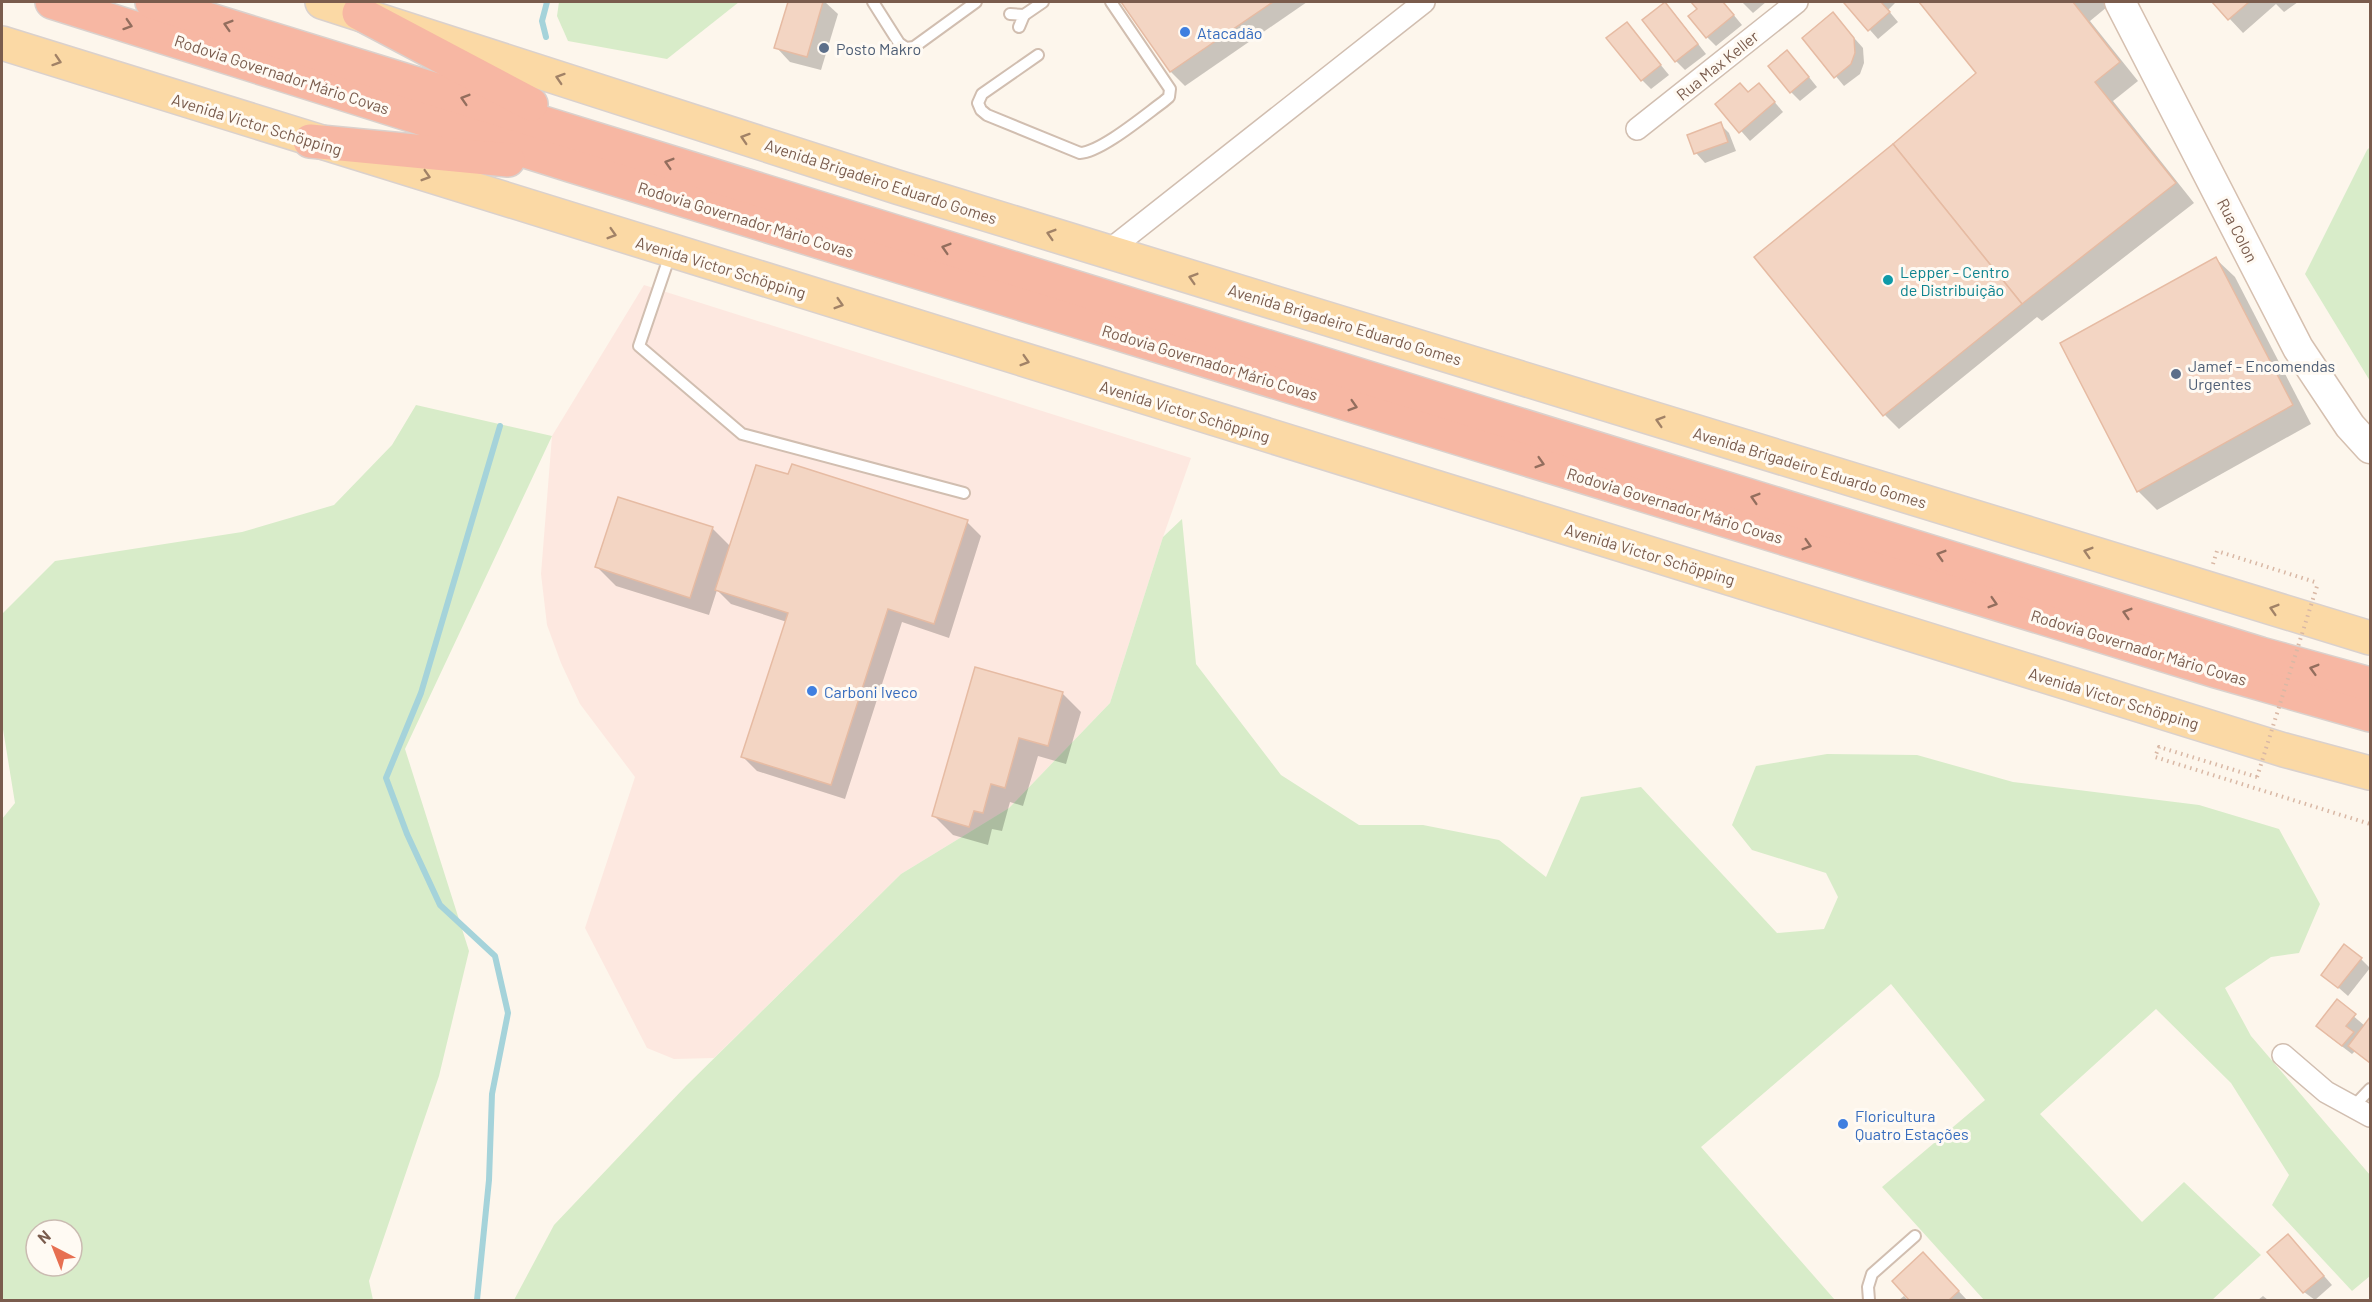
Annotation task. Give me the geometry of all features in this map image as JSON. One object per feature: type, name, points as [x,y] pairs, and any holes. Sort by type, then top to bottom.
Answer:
[{"type":"highway","name":"Rodovia Governador Mário Covas","points":[[52,2],[573,166],[2204,668],[2370,715]]},
{"type":"highway","name":"Rodovia Governador Mário Covas","points":[[152,2],[2249,650],[2370,684]]},
{"type":"highway","points":[[359,13],[601,142]]},
{"type":"highway","points":[[310,141],[573,166]]},
{"type":"main road","name":"Avenida Brigadeiro Eduardo Gomes","points":[[322,2],[1107,252],[2370,638]]},
{"type":"main road","name":"Avenida Victor Schöpping","points":[[2,43],[310,141],[2284,750],[2370,773]]},
{"type":"street","points":[[1107,252],[1424,2]]},
{"type":"street","name":"Rua Max Keller","points":[[1638,129],[1797,2]]},
{"type":"street","name":"Rua Colon","points":[[2120,2],[2298,348],[2349,426],[2370,448]]},
{"type":"street","points":[[2283,1055],[2326,1092],[2362,1112]]},
{"type":"lane","points":[[873,2],[899,43],[906,48],[914,47],[975,2]]},
{"type":"lane","points":[[1019,27],[1024,15],[1043,2]]},
{"type":"lane","points":[[1038,56],[982,94],[978,103],[981,110],[987,115],[1080,153],[1087,153],[1163,102],[1169,96],[1170,89],[1111,2]]},
{"type":"lane","points":[[1010,14],[1024,15]]},
{"type":"lane","points":[[671,252],[639,346],[742,434],[964,493]]},
{"type":"lane","points":[[2362,1112],[2370,1089]]},
{"type":"lane","points":[[1869,1300],[1868,1287],[1872,1274],[1915,1236]]},
{"type":"path","points":[[2318,583],[2257,777],[2159,747],[2156,757],[2370,824]]},
{"type":"shaded area","points":[[644,285],[1191,458],[1110,703],[1009,808],[901,874],[714,1058],[674,1059],[647,1048],[585,928],[635,777],[580,704],[561,663],[547,625],[541,574],[552,436]]},
{"type":"green space","points":[[559,2],[739,2],[667,59],[568,41],[557,16]]},
{"type":"green space","points":[[2370,147],[2370,381],[2305,274]]},
{"type":"green space","points":[[416,405],[552,436],[405,749],[469,951],[439,1076],[369,1281],[373,1300],[2,1300],[2,819],[15,803],[2,723],[2,614],[55,561],[242,532],[334,505],[392,445]]},
{"type":"green space","points":[[1182,519],[1196,664],[1281,775],[1359,825],[1423,825],[1499,840],[1546,877],[1581,797],[1641,787],[1777,933],[1824,929],[1838,897],[1826,873],[1752,850],[1732,825],[1756,766],[1827,754],[1917,755],[2013,782],[2199,805],[2279,829],[2320,904],[2299,953],[2271,957],[2225,988],[2251,1036],[2370,1175],[2370,1276],[2352,1291],[2272,1205],[2289,1175],[2231,1083],[2156,1009],[2040,1114],[2142,1222],[2184,1182],[2261,1255],[2212,1300],[1984,1300],[1882,1187],[1985,1100],[1891,984],[1701,1147],[1835,1300],[514,1300],[554,1225],[686,1086],[901,874],[1009,808],[1110,703],[1163,537]]},
{"type":"building","points":[[788,2],[823,2],[807,57],[774,48]]},
{"type":"building","name":"Atacadão","points":[[1121,2],[1273,2],[1170,72]]},
{"type":"building","points":[[1665,2],[1698,44],[1675,62],[1642,20]]},
{"type":"building","points":[[1691,2],[1723,2],[1734,15],[1706,38],[1688,16],[1697,9]]},
{"type":"building","points":[[1881,2],[1890,12],[1868,31],[1844,3]]},
{"type":"building","points":[[1919,2],[2073,2],[2120,62],[2095,82],[2176,183],[2022,304],[1893,144],[1976,73]]},
{"type":"building","points":[[2212,2],[2249,2],[2228,20]]},
{"type":"building","points":[[1833,12],[1854,38],[1855,53],[1851,64],[1834,78],[1802,38]]},
{"type":"building","points":[[1627,22],[1661,65],[1641,81],[1606,38]]},
{"type":"building","points":[[1787,50],[1809,77],[1790,93],[1768,66]]},
{"type":"building","points":[[1740,83],[1748,92],[1759,83],[1775,102],[1739,133],[1715,104]]},
{"type":"building","points":[[1721,122],[1728,142],[1694,154],[1687,135]]},
{"type":"building","name":"Lepper - Centro de Distribuição","points":[[1893,144],[2022,304],[1883,416],[1754,257]]},
{"type":"building","name":"Jamef - Encomendas Urgentes","points":[[2216,257],[2293,405],[2137,492],[2060,343]]},
{"type":"building","name":"Carboni Iveco","points":[[792,464],[968,520],[934,624],[888,609],[831,785],[741,757],[788,613],[715,590],[756,465],[788,474]]},
{"type":"building","points":[[618,497],[713,527],[690,598],[595,567]]},
{"type":"building","points":[[975,667],[1063,692],[1048,746],[1019,738],[1005,788],[991,784],[983,813],[974,811],[969,827],[932,816]]},
{"type":"building","points":[[2344,944],[2362,958],[2338,988],[2321,975]]},
{"type":"building","points":[[2337,999],[2356,1014],[2346,1026],[2354,1032],[2342,1046],[2316,1026]]},
{"type":"building","points":[[2370,1017],[2370,1063],[2348,1046]]},
{"type":"building","points":[[2288,1234],[2324,1276],[2303,1293],[2267,1252]]},
{"type":"building","points":[[1923,1252],[1959,1291],[1949,1300],[1909,1300],[1892,1281]]},
{"type":"waterway","points":[[546,37],[542,21],[547,2]]},
{"type":"waterway","points":[[477,1300],[489,1180],[492,1094],[508,1013],[495,956],[440,905],[407,834],[386,778],[421,693],[500,426]]},
{"type":"place","name":"Atacadão","points":[[1185,32]]},
{"type":"place","name":"Posto Makro","points":[[824,48]]},
{"type":"place","name":"Lepper - Centro de Distribuição","points":[[1888,280]]},
{"type":"place","name":"Jamef - Encomendas Urgentes","points":[[2176,374]]},
{"type":"place","name":"Carboni Iveco","points":[[812,691]]},
{"type":"place","name":"Floricultura Quatro Estações","points":[[1843,1124]]}]
